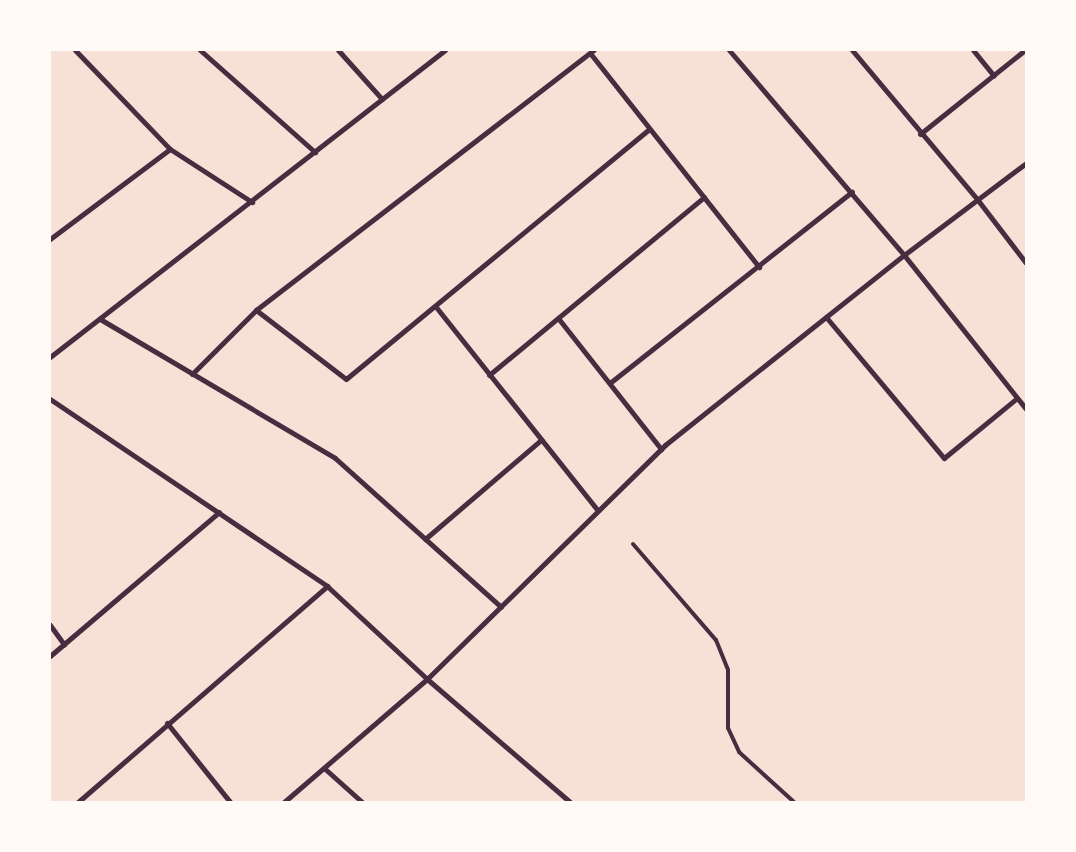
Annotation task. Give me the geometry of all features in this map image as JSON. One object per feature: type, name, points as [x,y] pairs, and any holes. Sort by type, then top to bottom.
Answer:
[{"type":"street","points":[[75,50],[170,149],[252,202]]},
{"type":"street","points":[[200,50],[315,152]]},
{"type":"street","points":[[338,50],[382,99]]},
{"type":"street","points":[[50,357],[252,202],[445,50]]},
{"type":"street","points":[[729,50],[852,192],[1026,409]]},
{"type":"street","points":[[852,50],[920,134],[977,199],[1026,263]]},
{"type":"street","points":[[973,50],[994,76]]},
{"type":"street","points":[[920,134],[1025,50]]},
{"type":"street","points":[[192,374],[256,310],[592,52],[649,129],[759,267]]},
{"type":"street","points":[[256,310],[346,379],[436,307],[649,129]]},
{"type":"street","points":[[50,239],[170,149]]},
{"type":"street","points":[[284,802],[427,679],[661,449],[904,255],[1026,163]]},
{"type":"street","points":[[611,382],[852,192]]},
{"type":"street","points":[[489,375],[704,197]]},
{"type":"street","points":[[436,307],[598,511]]},
{"type":"street","points":[[826,317],[944,458],[1018,398]]},
{"type":"street","points":[[558,318],[611,382],[661,449]]},
{"type":"street","points":[[100,319],[335,458],[501,607]]},
{"type":"street","points":[[50,399],[327,586],[427,679],[570,802]]},
{"type":"street","points":[[424,539],[541,440]]},
{"type":"street","points":[[50,656],[219,512]]},
{"type":"street","points":[[78,802],[327,586]]},
{"type":"street","points":[[50,625],[64,644]]},
{"type":"street","points":[[167,723],[230,802]]},
{"type":"street","points":[[324,768],[362,802]]},
{"type":"lane","points":[[633,544],[716,640],[728,670],[728,728],[739,752],[794,802]]}]
